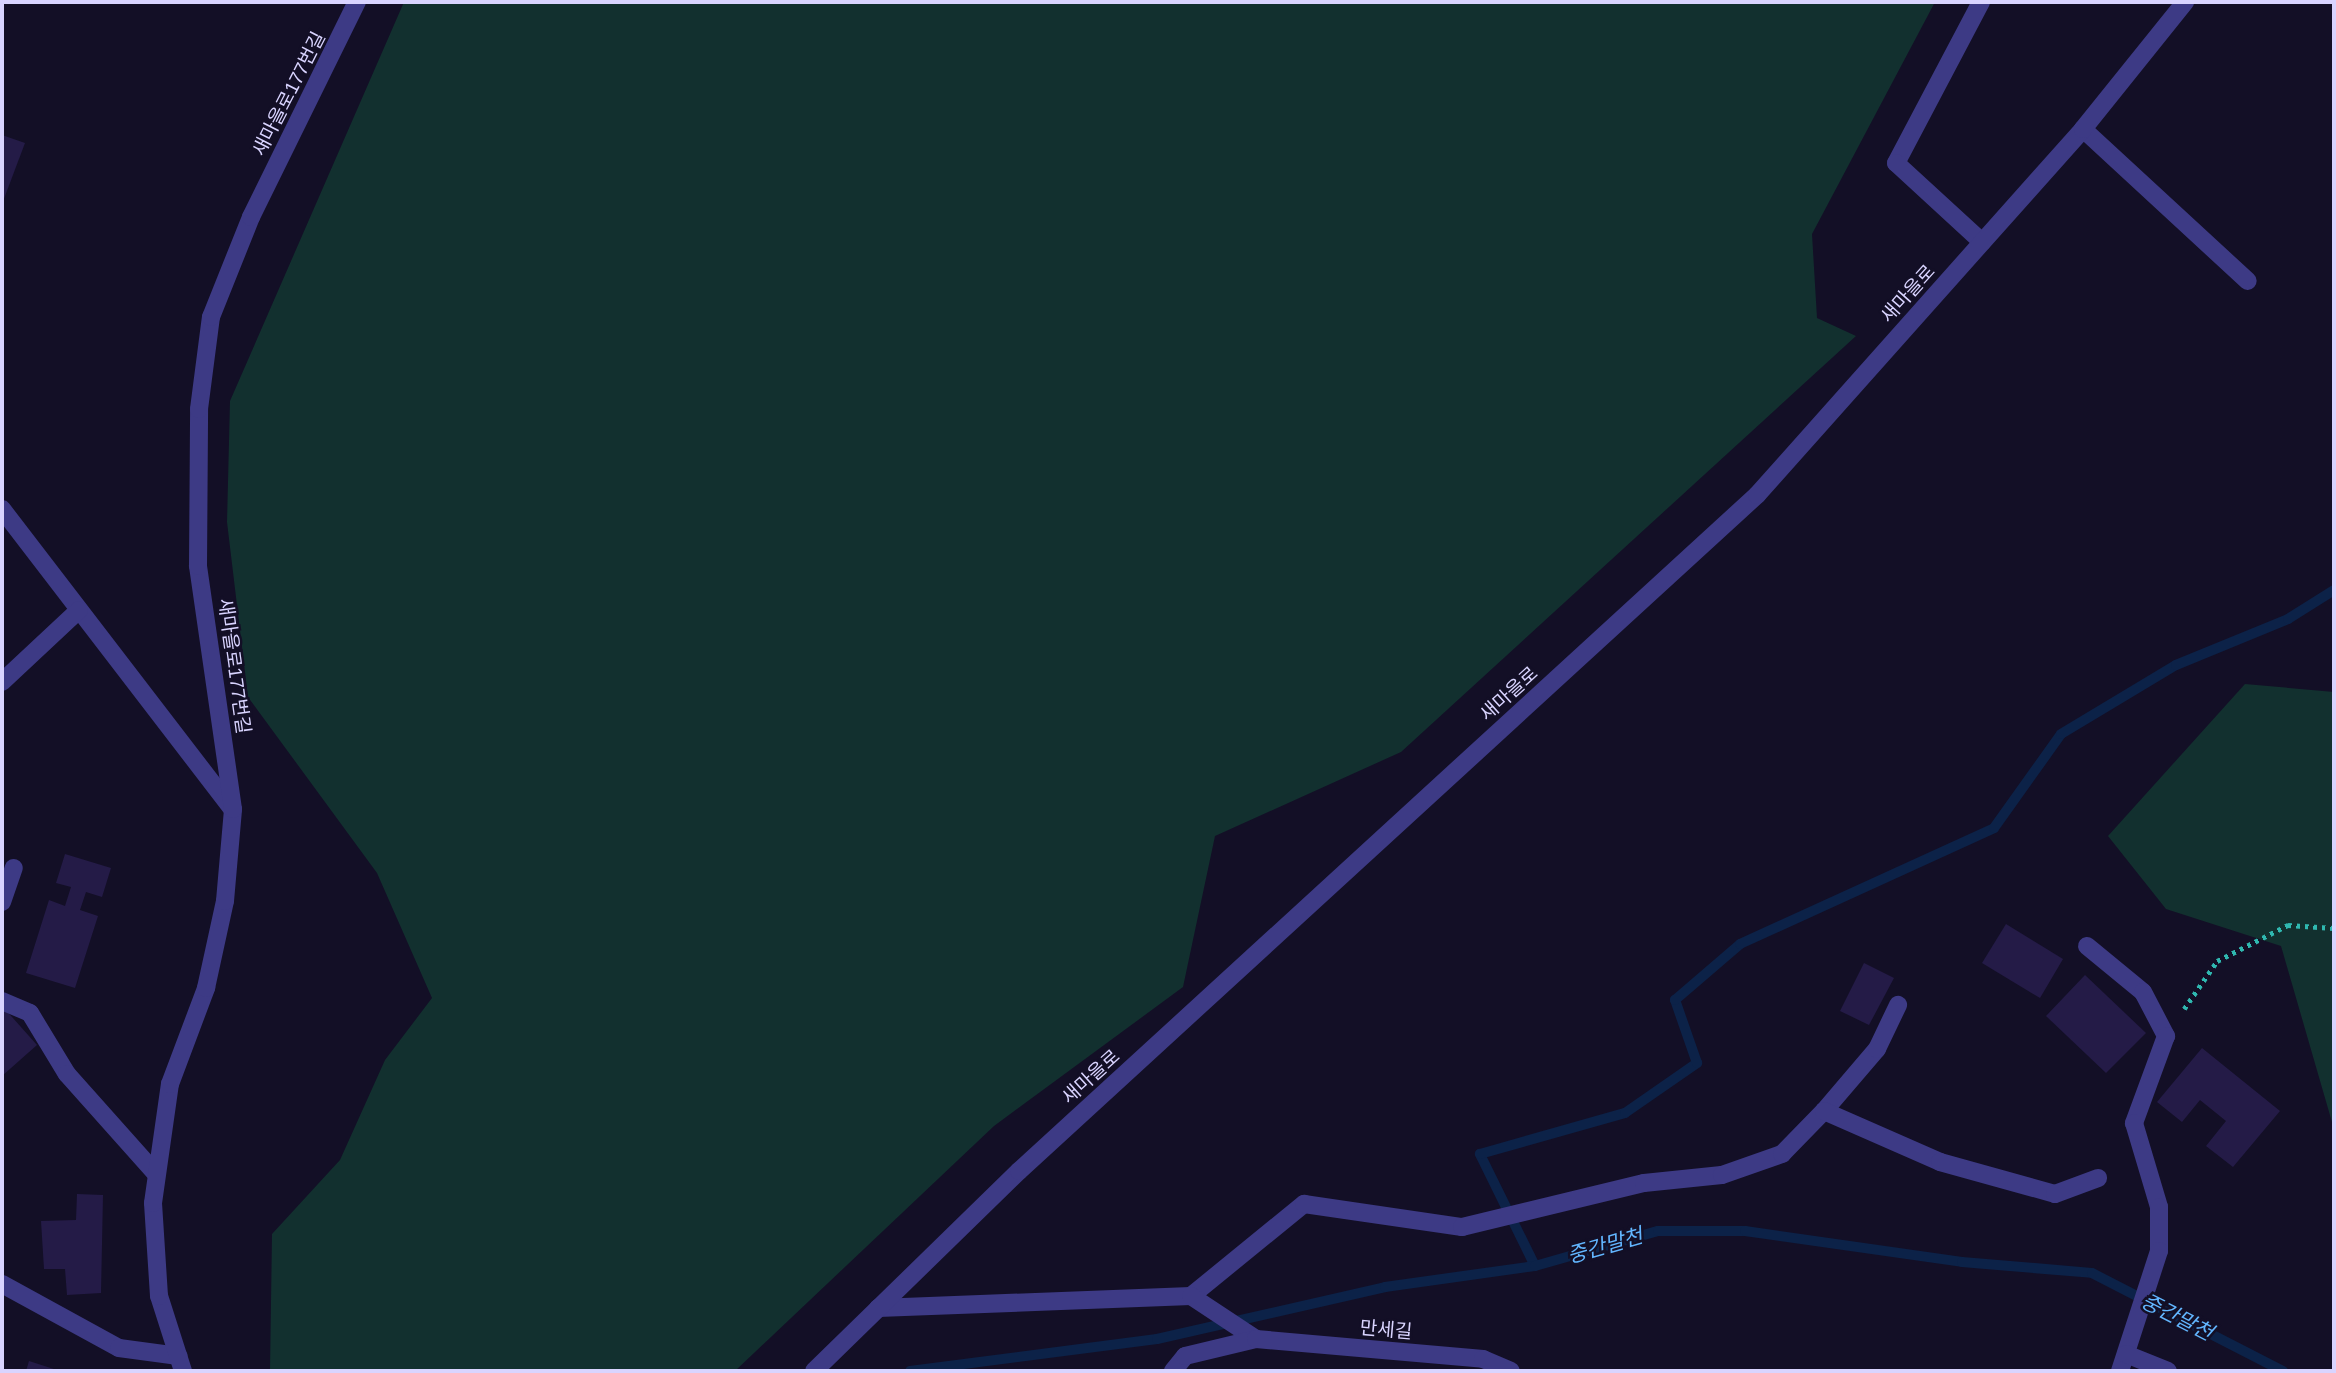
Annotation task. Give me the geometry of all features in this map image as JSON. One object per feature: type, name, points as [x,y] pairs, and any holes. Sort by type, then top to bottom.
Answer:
[{"type":"street","name":"새마을로177번길","points":[[181,1364],[159,1296],[153,1203],[170,1084],[206,988],[225,901],[233,809],[198,566],[200,409],[211,317],[251,217],[357,2]]},
{"type":"street","points":[[1981,2],[1896,163],[1982,242]]},
{"type":"street","name":"새마을로","points":[[814,1371],[1019,1171],[1757,495],[2083,129],[2185,2]]},
{"type":"street","points":[[2083,129],[2248,281]]},
{"type":"street","points":[[2,509],[233,809]]},
{"type":"street","points":[[2,682],[79,610]]},
{"type":"street","points":[[2,902],[14,868]]},
{"type":"street","points":[[2087,946],[2143,992],[2166,1036],[2134,1123],[2159,1206],[2159,1251],[2123,1363],[2168,1371]]},
{"type":"street","points":[[2,1001],[30,1013],[67,1074],[156,1174]]},
{"type":"street","points":[[1191,1296],[1304,1204],[1462,1227],[1644,1183],[1723,1175],[1782,1154],[1824,1111],[1877,1049],[1898,1005]]},
{"type":"street","points":[[1824,1111],[1940,1162],[2056,1194],[2098,1178]]},
{"type":"street","name":"새마을로177번길","points":[[2,1284],[119,1348],[181,1364]]},
{"type":"street","points":[[878,1308],[1191,1296],[1256,1339]]},
{"type":"street","points":[[1173,1371],[1185,1356],[1256,1339]]},
{"type":"street","name":"만세길","points":[[1256,1339],[1483,1359],[1511,1371]]},
{"type":"path","points":[[2166,1036],[2217,961],[2288,925],[2334,928]]},
{"type":"green space","points":[[404,2],[1935,2],[1812,234],[1817,318],[1856,336],[1401,752],[1215,836],[1183,987],[994,1126],[735,1371],[270,1371],[272,1234],[340,1160],[385,1060],[432,998],[377,873],[248,697],[227,522],[230,401]]},
{"type":"green space","points":[[2245,684],[2334,692],[2334,1129],[2281,946],[2166,909],[2108,836]]},
{"type":"building","points":[[2,135],[25,143],[2,204]]},
{"type":"building","points":[[65,854],[111,868],[102,897],[86,892],[80,910],[98,916],[75,988],[26,973],[49,900],[65,906],[71,887],[56,883]]},
{"type":"building","points":[[2006,924],[2063,959],[2040,998],[1982,963]]},
{"type":"building","points":[[1864,963],[1894,978],[1869,1025],[1840,1011]]},
{"type":"building","points":[[2085,975],[2146,1033],[2106,1073],[2046,1016]]},
{"type":"building","points":[[4,1008],[37,1045],[2,1076],[2,1010]]},
{"type":"building","points":[[2202,1048],[2280,1111],[2233,1167],[2206,1146],[2226,1121],[2200,1100],[2182,1122],[2157,1102]]},
{"type":"building","points":[[77,1194],[103,1195],[101,1293],[67,1295],[65,1269],[44,1269],[41,1221],[76,1220]]},
{"type":"building","points":[[29,1361],[60,1371],[26,1371]]},
{"type":"waterway","points":[[1535,1266],[1480,1154],[1625,1113],[1697,1063],[1675,1000],[1740,944],[1994,828],[2061,734],[2176,665],[2288,619],[2334,590]]},
{"type":"waterway","name":"중간말천","points":[[910,1371],[1157,1339],[1385,1287],[1535,1266],[1658,1231],[1745,1231],[1962,1262],[2092,1273],[2283,1371]]}]
